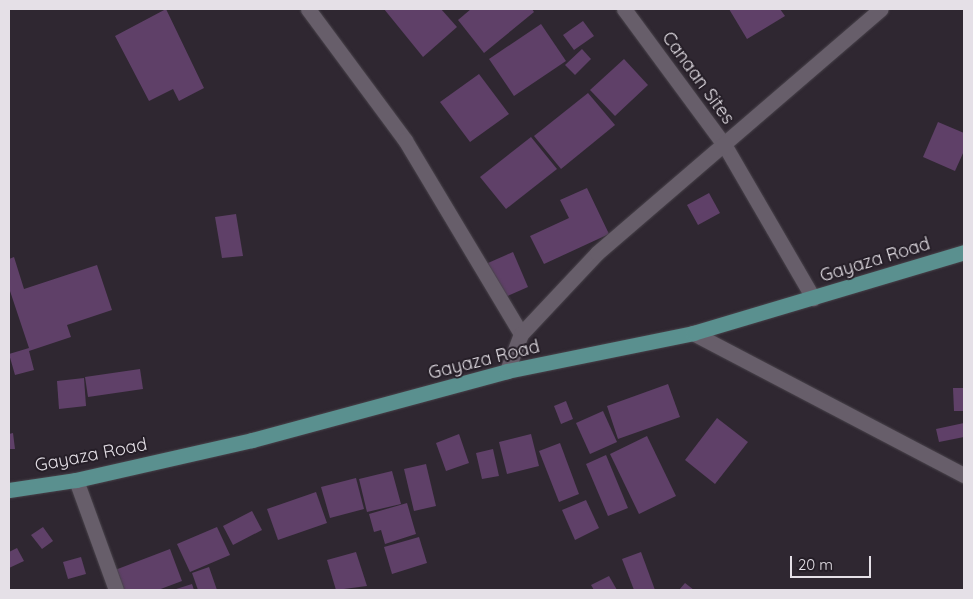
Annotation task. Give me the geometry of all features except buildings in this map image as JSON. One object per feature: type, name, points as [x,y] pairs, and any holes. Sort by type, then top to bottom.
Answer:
[{"type":"main road","name":"Gayaza Road","points":[[9,490],[76,480],[252,440],[507,371],[693,333],[964,252]]},
{"type":"street","points":[[308,9],[405,140],[521,334]]},
{"type":"street","name":"Canaan Sites","points":[[624,9],[725,146],[813,298]]},
{"type":"street","points":[[507,371],[521,334],[597,253],[725,146],[881,9]]},
{"type":"street","points":[[693,333],[964,475]]},
{"type":"street","points":[[76,480],[116,590]]}]
